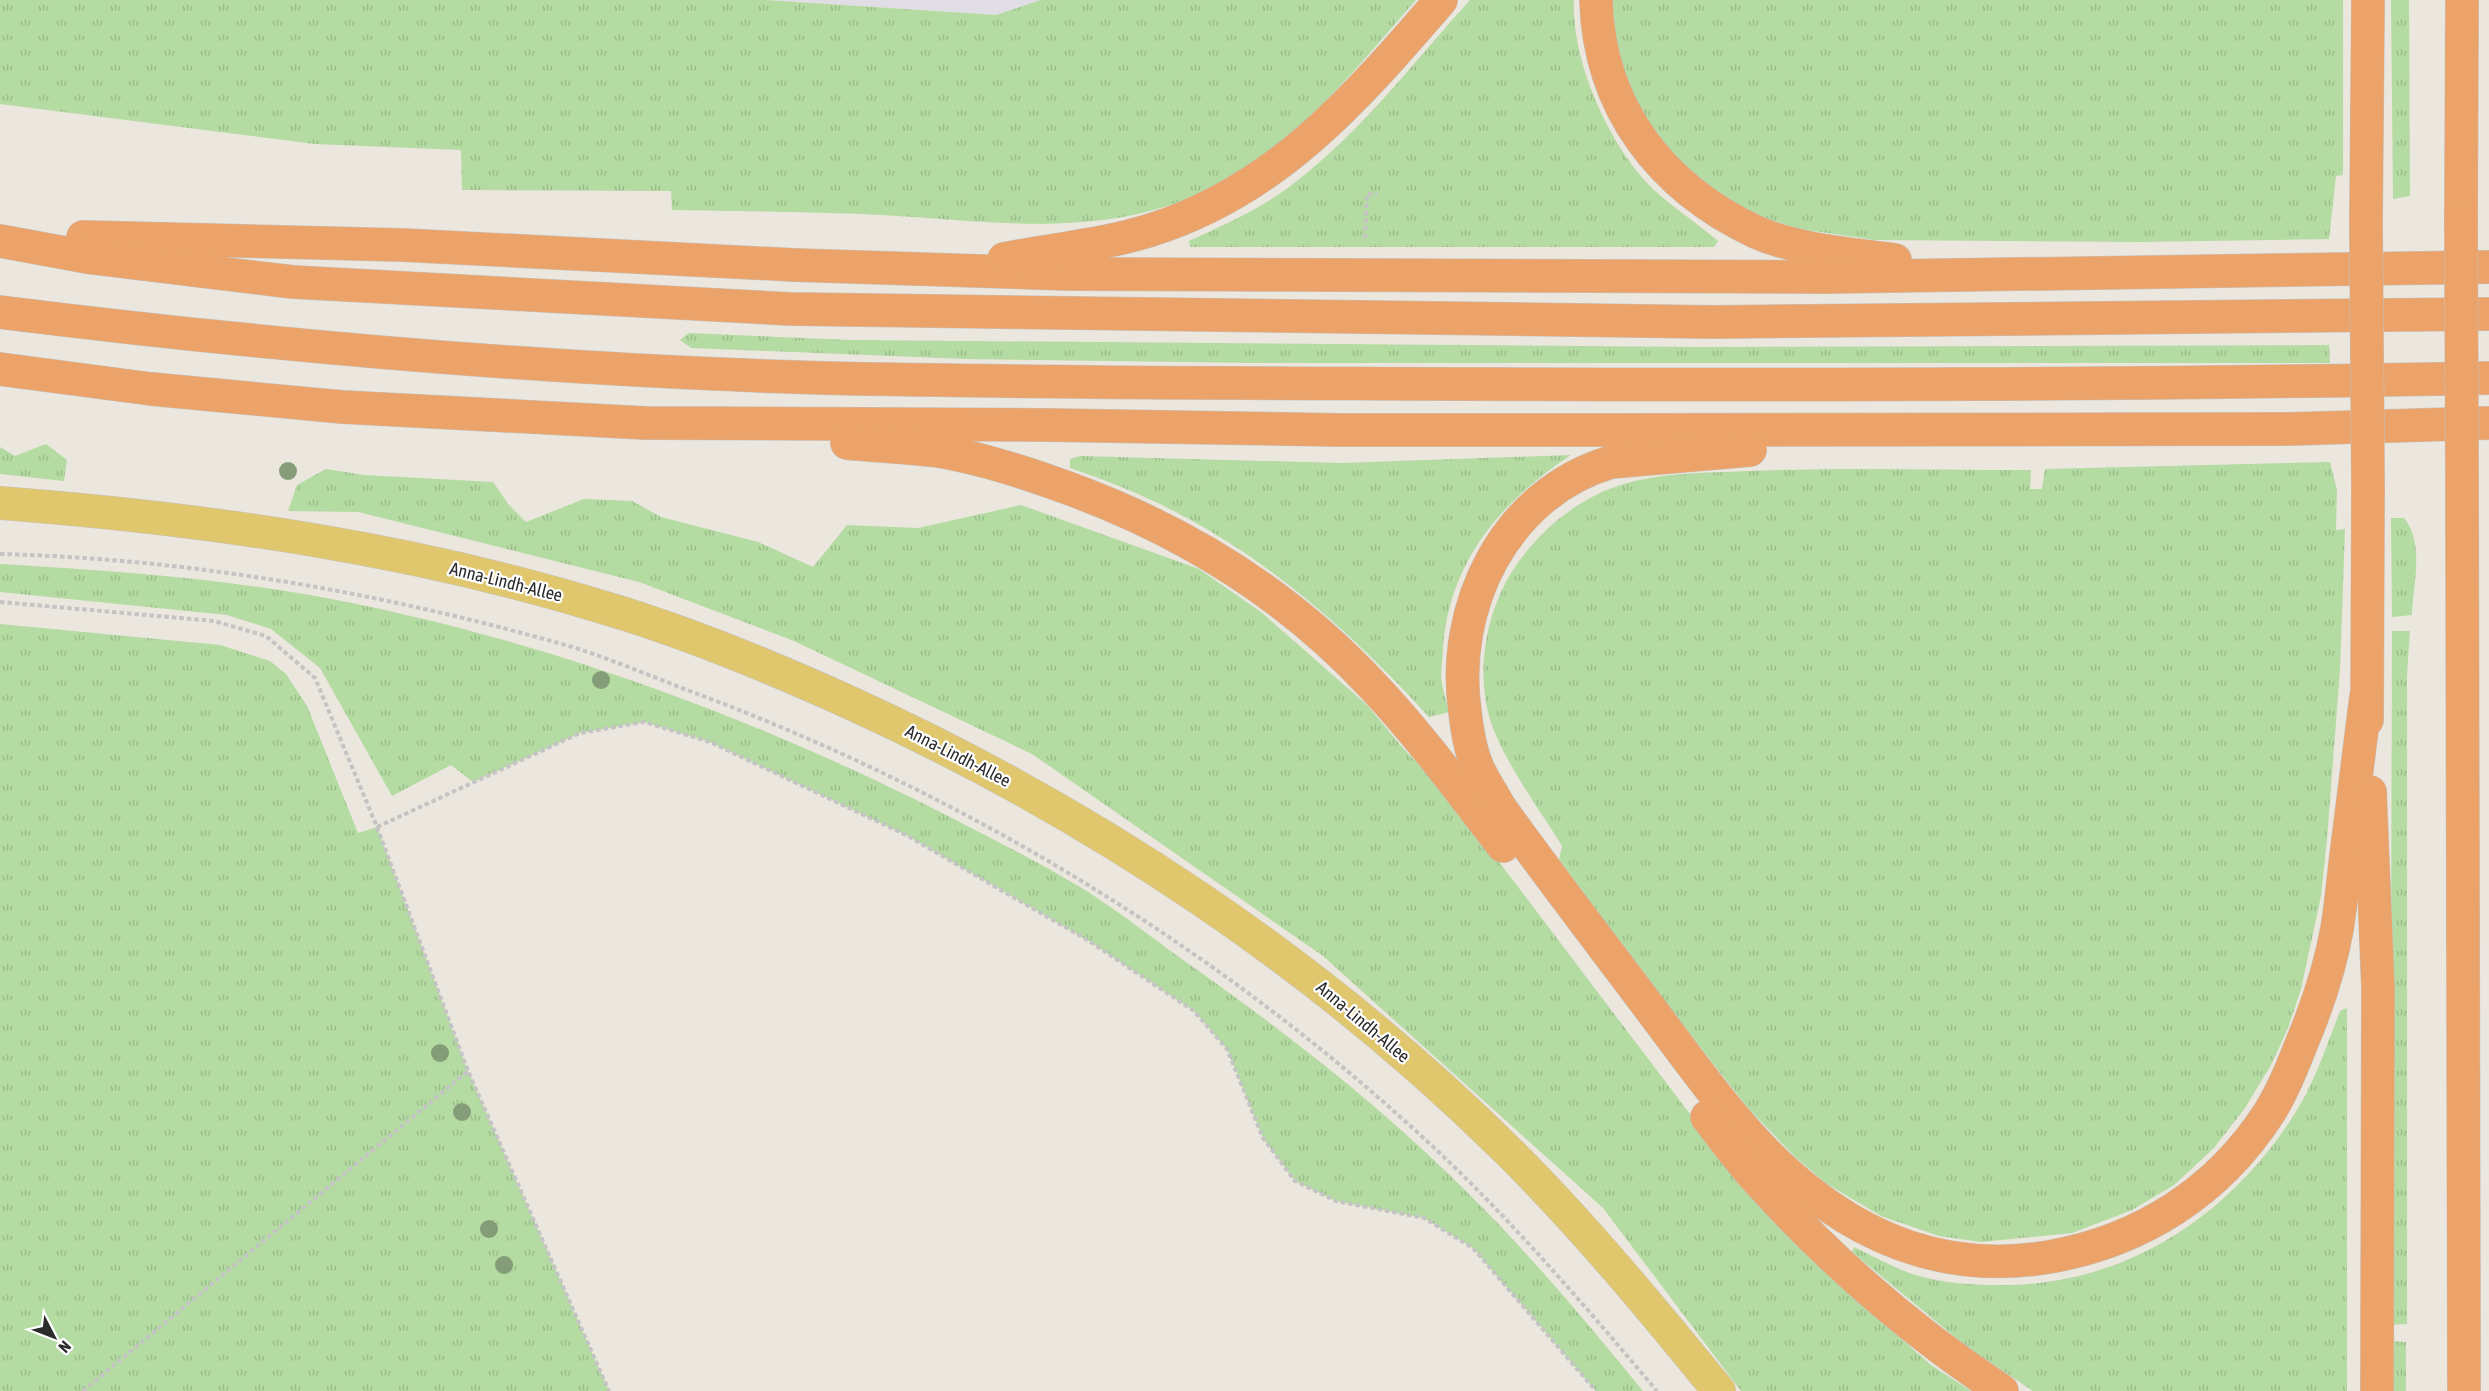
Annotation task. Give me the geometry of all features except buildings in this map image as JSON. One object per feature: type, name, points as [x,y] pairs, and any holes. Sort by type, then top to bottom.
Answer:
[{"type":"highway","points":[[949,270],[1131,235],[1184,217],[1223,198],[1292,155],[1321,130],[1371,81],[1441,0]]},
{"type":"highway","points":[[1596,0],[1597,27],[1604,62],[1629,122],[1653,156],[1672,177],[1698,197],[1757,232],[1788,242],[1995,275]]},
{"type":"highway","points":[[2368,0],[2366,697],[2378,988],[2377,1391]]},
{"type":"highway","points":[[2462,0],[2464,1391]]},
{"type":"highway","points":[[0,236],[402,245],[795,265],[1069,274],[1827,277],[2489,267]]},
{"type":"highway","points":[[0,241],[87,257],[293,282],[791,309],[1713,322],[2489,314]]},
{"type":"highway","points":[[0,312],[301,345],[515,363],[818,378],[1110,383],[1701,384],[2282,382],[2489,378]]},
{"type":"highway","points":[[0,369],[151,389],[342,407],[645,423],[938,451],[1037,476],[1169,531],[1245,575],[1324,638],[1373,686],[1413,730],[1680,1083],[1761,1185],[1833,1258],[1891,1310],[2002,1391]]},
{"type":"highway","points":[[645,423],[1046,425],[1340,430],[2289,429],[2489,423]]},
{"type":"highway","points":[[2015,428],[1669,456],[1611,462],[1591,468],[1570,479],[1551,493],[1512,530],[1493,555],[1477,590],[1468,618],[1462,694],[1477,766],[1499,806],[1698,1072],[1759,1145],[1787,1174],[1867,1231],[1897,1244],[1950,1258],[1985,1261],[2034,1259],[2074,1252],[2108,1242],[2145,1228],[2175,1210],[2207,1185],[2238,1152],[2269,1113],[2293,1065],[2321,998],[2337,929],[2366,697]]},
{"type":"main road","name":"Anna-Lindh-Allee","points":[[0,503],[224,525],[352,545],[488,576],[611,609],[701,640],[809,684],[914,732],[987,769],[1113,842],[1222,914],[1322,986],[1449,1095],[1507,1150],[1635,1288],[1719,1391]]},
{"type":"path","points":[[1364,274],[1367,194],[1377,194]]},
{"type":"path","points":[[0,554],[52,556],[202,569],[303,584],[420,609],[573,647],[764,719],[922,792],[1112,898],[1230,981],[1326,1053],[1427,1141],[1493,1205],[1556,1272],[1657,1391]]},
{"type":"path","points":[[0,603],[214,621],[266,636],[315,678],[377,827],[468,1071],[609,1391]]},
{"type":"path","points":[[377,827],[580,733],[644,722],[710,742],[906,836],[1089,941],[1194,1011],[1227,1049],[1263,1138],[1295,1181],[1336,1201],[1424,1218],[1473,1248],[1596,1391]]},
{"type":"path","points":[[83,1391],[468,1071]]},
{"type":"shaded area","points":[[766,0],[1041,0],[996,15]]},
{"type":"green space","points":[[0,0],[766,0],[996,15],[1041,0],[1416,0],[1324,103],[1272,150],[1244,170],[1214,187],[1171,205],[1128,216],[1085,222],[1041,224],[862,214],[672,210],[671,191],[462,190],[461,150],[314,144],[0,104]]},
{"type":"green space","points":[[1470,0],[1574,0],[1575,23],[1585,72],[1594,98],[1618,145],[1655,191],[1718,241],[1714,247],[1190,247],[1189,241],[1269,201],[1318,164],[1364,120]]},
{"type":"green space","points":[[1610,0],[2343,0],[2343,175],[2336,176],[2329,239],[2140,242],[1875,240],[1800,229],[1752,214],[1709,189],[1651,131],[1630,93],[1616,43]]},
{"type":"green space","points":[[2391,0],[2409,0],[2410,196],[2393,199]]},
{"type":"green space","points":[[689,333],[850,340],[1702,347],[2329,345],[2330,363],[1256,363],[966,359],[691,348],[680,340]]},
{"type":"green space","points":[[46,444],[67,460],[64,481],[0,474],[0,447],[15,456]]},
{"type":"green space","points":[[1571,455],[1522,492],[1483,536],[1468,561],[1447,617],[1443,648],[1441,676],[1449,712],[1429,717],[1374,660],[1315,606],[1251,557],[1217,535],[1156,502],[1070,468],[1070,459],[1080,456],[1342,463]]},
{"type":"green space","points":[[2330,462],[2337,490],[2336,530],[2345,529],[2340,670],[2321,896],[2301,989],[2288,1028],[2271,1065],[2245,1108],[2214,1148],[2174,1185],[2132,1210],[2072,1233],[1981,1242],[1939,1236],[1881,1216],[1827,1184],[1795,1157],[1748,1108],[1635,964],[1559,859],[1562,846],[1502,749],[1489,716],[1486,701],[1484,653],[1495,606],[1510,575],[1521,559],[1548,529],[1580,504],[1615,487],[1647,478],[1716,472],[1820,469],[2031,470],[2030,489],[2042,489],[2045,469]]},
{"type":"green space","points":[[326,469],[364,475],[493,482],[509,505],[526,522],[584,499],[632,501],[661,517],[758,542],[813,567],[847,525],[918,528],[1021,505],[1199,569],[1261,612],[1367,705],[1456,805],[1749,1192],[1824,1271],[1931,1365],[1971,1391],[1741,1391],[1603,1208],[1323,956],[1032,754],[794,641],[639,582],[358,512],[288,511],[297,485]]},
{"type":"green space","points":[[2391,518],[2404,518],[2414,540],[2416,565],[2412,615],[2392,617]]},
{"type":"green space","points":[[0,564],[152,575],[266,588],[387,610],[469,630],[631,680],[711,710],[867,776],[942,813],[1014,850],[1098,898],[1261,1016],[1371,1103],[1496,1221],[1561,1293],[1643,1391],[1596,1391],[1473,1248],[1424,1218],[1336,1201],[1295,1181],[1263,1138],[1227,1049],[1194,1011],[1089,941],[906,835],[710,742],[644,722],[580,733],[473,782],[451,765],[392,796],[320,668],[271,629],[227,615],[0,592]]},
{"type":"green space","points":[[0,624],[220,645],[270,661],[286,674],[307,706],[358,833],[377,827],[468,1071],[609,1391],[0,1391]]},
{"type":"green space","points":[[2392,631],[2410,631],[2407,674],[2407,1324],[2390,1325]]},
{"type":"green space","points":[[2347,1008],[2347,1391],[2033,1391],[1967,1347],[1852,1252],[1854,1247],[1897,1268],[1934,1280],[1991,1285],[2047,1282],[2090,1273],[2130,1259],[2168,1239],[2203,1215],[2236,1187],[2266,1154],[2300,1105],[2319,1066],[2340,1011]]},
{"type":"green space","points":[[2390,1341],[2406,1342],[2406,1391],[2390,1391]]}]
